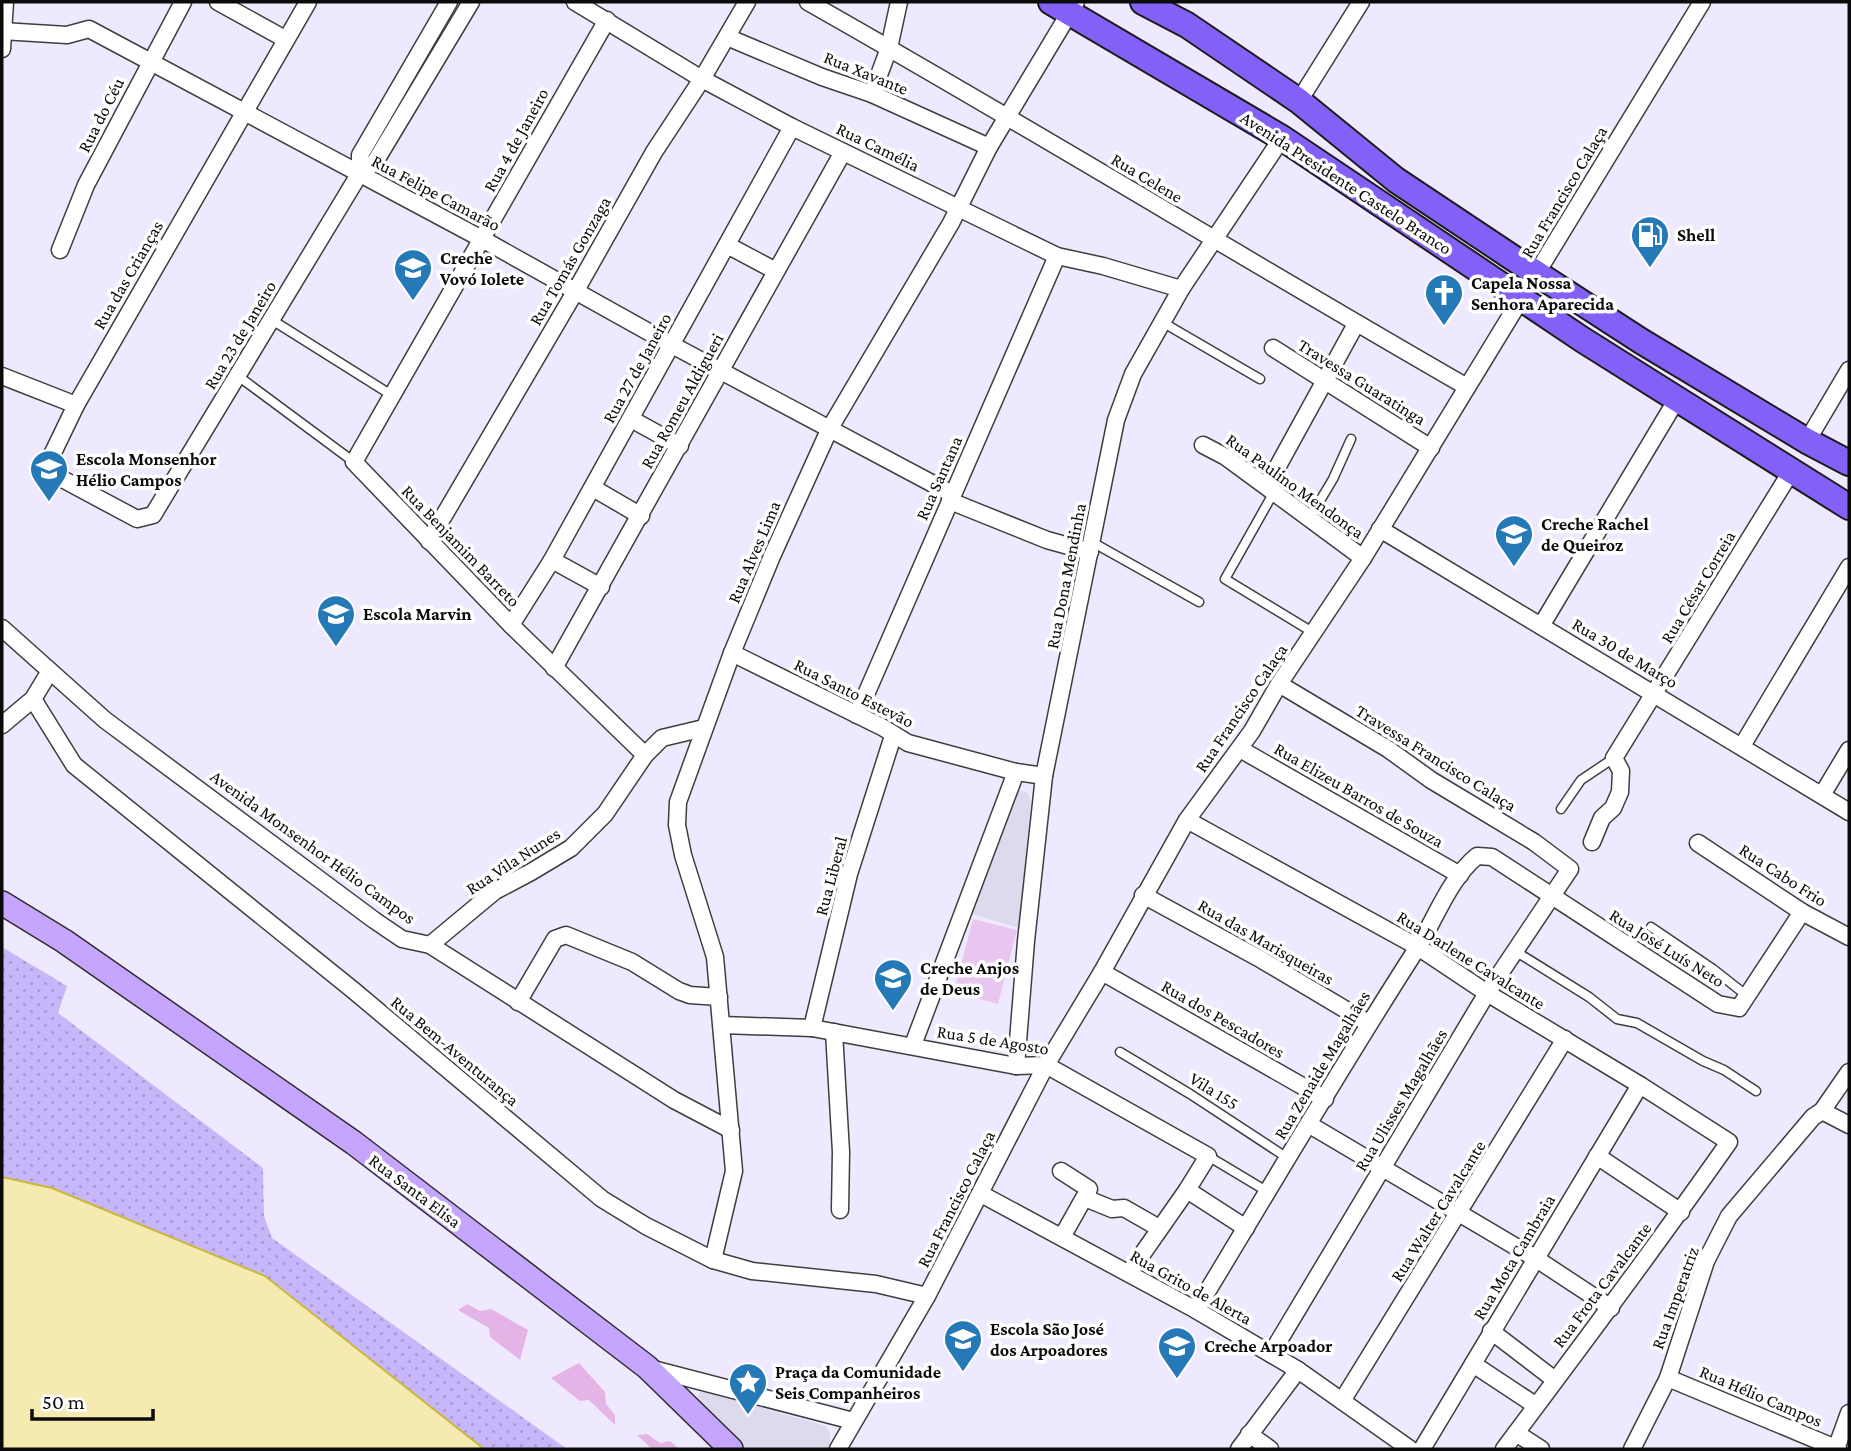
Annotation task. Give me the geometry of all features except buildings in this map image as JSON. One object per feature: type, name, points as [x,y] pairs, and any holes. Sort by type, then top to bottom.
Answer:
[{"type":"main road","name":"Avenida Presidente Castelo Branco","points":[[1143,2],[1187,25],[1298,101],[1396,180],[1537,274],[1641,341],[1807,441],[1849,463]]},
{"type":"main road","name":"Avenida Presidente Castelo Branco","points":[[1066,6],[1282,138],[1522,300],[1849,507]]},
{"type":"main road","name":"Rua Santa Elisa","points":[[2,903],[64,941],[354,1143],[647,1367]]},
{"type":"main road","points":[[647,1367],[731,1449]]},
{"type":"street","points":[[2,49],[5,2]]},
{"type":"street","name":"Rua do Céu","points":[[60,250],[86,185],[183,2]]},
{"type":"street","points":[[218,2],[285,39]]},
{"type":"street","name":"Rua das Crianças","points":[[153,515],[136,519],[52,474],[49,461],[76,405],[308,2]]},
{"type":"street","name":"Rua 23 de Janeiro","points":[[360,173],[360,155],[449,2]]},
{"type":"street","name":"Rua 23 de Janeiro","points":[[153,515],[360,173],[375,162],[471,2]]},
{"type":"street","name":"Rua Camélia","points":[[575,2],[702,79],[792,127],[1057,256],[1103,266],[1181,289]]},
{"type":"street","name":"Rua Tomás Gonzaga","points":[[429,541],[575,292],[653,152],[702,79],[747,2]]},
{"type":"street","name":"Rua Celene","points":[[807,2],[1467,387]]},
{"type":"street","points":[[872,94],[889,48],[899,2]]},
{"type":"street","points":[[1298,101],[1361,2]]},
{"type":"street","name":"Rua Francisco Calaça","points":[[838,1449],[927,1296],[1046,1065],[1102,972],[1187,820],[1240,749],[1279,684],[1363,558],[1702,2]]},
{"type":"street","name":"Rua Alves Lima","points":[[713,1260],[734,1171],[731,1130],[715,957],[683,855],[676,814],[678,802],[732,653],[830,428],[951,223],[1066,6]]},
{"type":"street","name":"Rua 4 de Janeiro","points":[[354,462],[607,20]]},
{"type":"street","name":"Rua Felipe Camarão","points":[[2,31],[67,35],[89,29],[482,239],[672,345],[830,428],[951,497],[1047,540],[1091,547]]},
{"type":"street","name":"Rua Xavante","points":[[727,37],[822,77],[872,94],[989,148]]},
{"type":"street","name":"Rua 27 de Janeiro","points":[[511,625],[552,561],[792,127]]},
{"type":"street","name":"Rua Dona Mendinha","points":[[1016,1066],[1044,776],[1116,420],[1133,374],[1181,289],[1282,138]]},
{"type":"street","name":"Rua Romeu Aldigueri","points":[[554,668],[843,152]]},
{"type":"street","points":[[727,245],[776,271]]},
{"type":"street","name":"Rua Santana","points":[[857,715],[1057,256]]},
{"type":"street","points":[[1270,489],[1324,380],[1356,324]]},
{"type":"street","name":"Travessa Guaratinga","points":[[1273,348],[1431,448]]},
{"type":"street","points":[[1807,441],[1849,370]]},
{"type":"street","points":[[2,376],[76,405]]},
{"type":"street","points":[[1541,626],[1677,399]]},
{"type":"street","points":[[631,419],[680,446]]},
{"type":"street","name":"Rua Paulino Mendonça","points":[[1203,445],[1226,457],[1363,558]]},
{"type":"street","name":"Rua Benjamim Barreto","points":[[354,462],[511,625],[645,755]]},
{"type":"street","name":"Rua César Correia","points":[[1614,758],[1656,694],[1791,470]]},
{"type":"street","points":[[593,488],[640,516]]},
{"type":"street","name":"Rua 30 de Março","points":[[1380,529],[1849,811]]},
{"type":"street","points":[[552,561],[601,587]]},
{"type":"street","points":[[1742,746],[1849,567]]},
{"type":"street","name":"Avenida Monsenhor Hélio Campos","points":[[2,628],[105,720],[374,920],[402,939],[430,945],[674,1100],[731,1130]]},
{"type":"street","name":"Rua Santo Estevão","points":[[732,653],[882,727],[908,743],[1016,772],[1044,776]]},
{"type":"street","points":[[2,725],[33,699],[50,671]]},
{"type":"street","name":"Travessa Francisco Calaça","points":[[1279,684],[1534,842],[1570,869]]},
{"type":"street","name":"Rua Bem-Aventurança","points":[[33,699],[74,765],[353,990],[602,1199],[646,1226],[713,1260],[752,1271],[876,1284],[927,1296]]},
{"type":"street","name":"Rua Vila Nunes","points":[[430,945],[495,891],[571,848],[605,814],[645,755],[662,738],[704,728]]},
{"type":"street","name":"Rua Liberal","points":[[812,1028],[849,874],[893,736]]},
{"type":"street","name":"Rua Elizeu Barros de Souza","points":[[1240,749],[1460,875]]},
{"type":"street","points":[[1822,795],[1849,750]]},
{"type":"street","points":[[1592,842],[1602,818],[1613,808],[1620,792],[1621,771],[1614,758]]},
{"type":"street","points":[[913,1045],[1016,772]]},
{"type":"street","name":"Rua Darlene Cavalcante","points":[[1187,820],[1418,947],[1486,993],[1640,1085],[1729,1143]]},
{"type":"street","name":"Rua Cabo Frio","points":[[1698,843],[1802,912],[1849,937]]},
{"type":"street","name":"Rua Zenaide Magalhães","points":[[1196,1310],[1460,875],[1477,856],[1492,857],[1552,897]]},
{"type":"street","name":"Rua Ulisses Magalhães","points":[[1271,1354],[1486,993],[1570,869]]},
{"type":"street","name":"Rua das Marisqueiras","points":[[1143,895],[1262,960],[1368,1023]]},
{"type":"street","name":"Rua José Luís Neto","points":[[1552,897],[1718,1004],[1739,1008],[1802,912]]},
{"type":"street","points":[[518,1002],[555,939],[566,934],[632,962],[679,991],[690,995],[719,997]]},
{"type":"street","name":"Rua dos Pescadores","points":[[1102,972],[1325,1099]]},
{"type":"street","name":"Rua 5 de Agosto","points":[[722,1025],[812,1028],[1016,1066],[1046,1065],[1208,1156]]},
{"type":"street","points":[[834,1032],[841,1152],[841,1210]]},
{"type":"street","name":"Rua Walter Cavalcante","points":[[1342,1402],[1565,1039]]},
{"type":"street","name":"Rua Imperatriz","points":[[1632,1449],[1668,1378],[1706,1261],[1729,1216],[1813,1117],[1822,1111],[1849,1072]]},
{"type":"street","name":"Rua Mota Cambraia","points":[[1422,1449],[1640,1085]]},
{"type":"street","points":[[1822,1111],[1849,1125]]},
{"type":"street","points":[[1310,1125],[1535,1258],[1611,1308]]},
{"type":"street","name":"Rua Frota Cavalcante","points":[[1504,1449],[1611,1308],[1729,1143]]},
{"type":"street","points":[[1129,1273],[1208,1156]]},
{"type":"street","points":[[1597,1156],[1681,1212]]},
{"type":"street","points":[[1061,1171],[1089,1189],[1062,1237]]},
{"type":"street","points":[[1187,1190],[1246,1228]]},
{"type":"street","name":"Rua Grito de Alerta","points":[[981,1194],[1196,1310],[1298,1370],[1410,1449]]},
{"type":"street","points":[[1086,1198],[1112,1209],[1124,1208],[1159,1228]]},
{"type":"street","points":[[1491,1331],[1555,1380]]},
{"type":"street","points":[[1473,1364],[1535,1405]]},
{"type":"street","name":"Rua Santa Elisa","points":[[647,1367],[853,1421]]},
{"type":"street","points":[[1239,1449],[1298,1370]]},
{"type":"street","name":"Rua Hélio Campos","points":[[1668,1378],[1837,1449]]},
{"type":"street","points":[[1837,1449],[1849,1413]]},
{"type":"street","points":[[1516,1433],[1541,1449]]},
{"type":"street","points":[[1248,1434],[1270,1449]]},
{"type":"lane","points":[[272,320],[393,396]]},
{"type":"lane","points":[[1162,322],[1260,379]]},
{"type":"lane","name":"Rua Benjamim Barreto","points":[[238,376],[354,462]]},
{"type":"lane","points":[[1309,519],[1333,479],[1351,439]]},
{"type":"lane","points":[[1270,489],[1225,579],[1314,634]]},
{"type":"lane","name":"Rua Felipe Camarão","points":[[1091,547],[1199,602]]},
{"type":"lane","points":[[1561,809],[1581,780],[1614,758]]},
{"type":"lane","points":[[1651,927],[1746,995]]},
{"type":"lane","points":[[1515,950],[1589,997],[1617,1019],[1637,1023],[1724,1070],[1756,1091]]},
{"type":"lane","name":"Vila 155","points":[[1120,1052],[1289,1158]]},
{"type":"lane","name":"Rua 5 de Agosto","points":[[1208,1156],[1268,1192]]},
{"type":"shaded area","points":[[1019,790],[1028,793],[1031,803],[1019,928],[969,913],[1015,792]]},
{"type":"shaded area","points":[[973,919],[1017,930],[998,1004],[954,992]]},
{"type":"shaded area","points":[[2,1177],[52,1188],[265,1276],[484,1449],[2,1449]]},
{"type":"shaded area","points":[[467,1304],[480,1311],[491,1309],[528,1330],[520,1360],[490,1337],[489,1328],[458,1310]]},
{"type":"shaded area","points":[[579,1363],[605,1392],[606,1404],[615,1415],[615,1425],[589,1400],[580,1401],[551,1378]]},
{"type":"shaded area","name":"Praça da Comunidade Seis Companheiros","points":[[702,1391],[826,1426],[830,1434],[830,1444],[827,1449],[742,1449],[695,1400]]},
{"type":"shaded area","points":[[647,1434],[660,1443],[670,1441],[679,1449],[652,1449],[637,1435]]},
{"type":"sand","points":[[2,947],[67,986],[58,1013],[263,1168],[264,1216],[272,1238],[567,1449],[484,1449],[265,1276],[52,1188],[2,1177]]},
{"type":"place","name":"Shell","points":[[1650,269]]},
{"type":"place","name":"Creche Vovó Iolete","points":[[413,302]]},
{"type":"place","name":"Capela Nossa Senhora Aparecida","points":[[1444,327]]},
{"type":"place","name":"Escola Monsenhor Hélio Campos","points":[[49,503]]},
{"type":"place","name":"Creche Rachel de Queiroz","points":[[1514,568]]},
{"type":"place","name":"Escola Marvin","points":[[336,648]]},
{"type":"place","name":"Creche Anjos de Deus","points":[[893,1012]]},
{"type":"place","name":"Escola São José dos Arpoadores","points":[[963,1373]]},
{"type":"place","name":"Creche Arpoador","points":[[1177,1380]]},
{"type":"place","name":"Praça da Comunidade Seis Companheiros","points":[[748,1416]]}]
